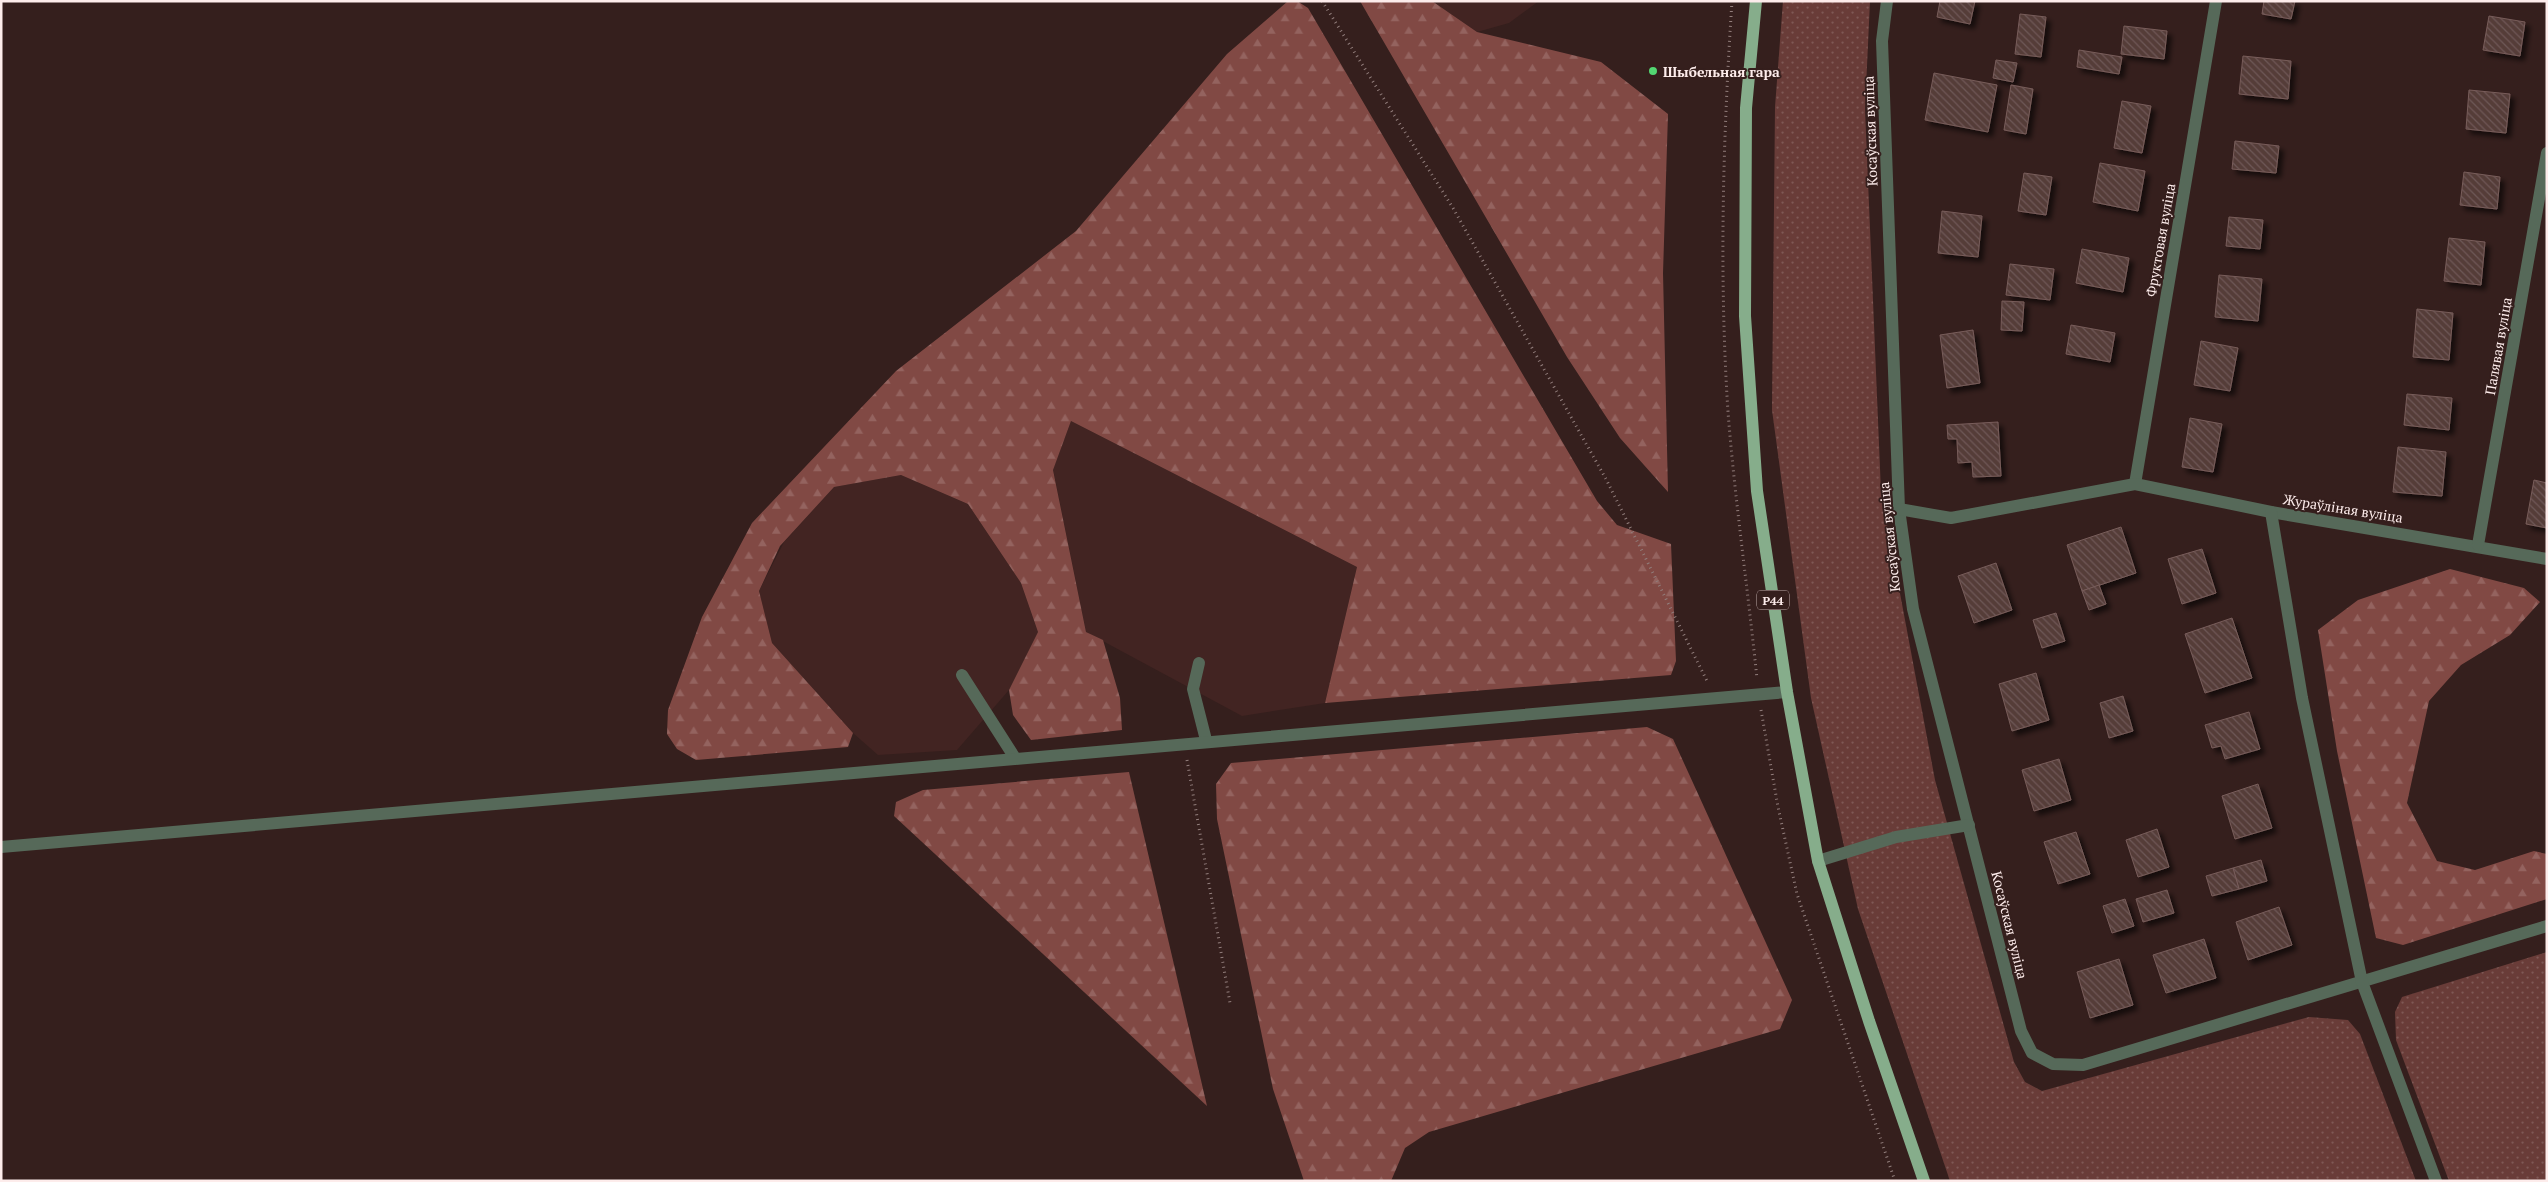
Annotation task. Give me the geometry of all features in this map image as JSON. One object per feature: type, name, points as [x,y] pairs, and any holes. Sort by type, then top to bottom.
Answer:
[{"type":"main road","name":"Р44","points":[[1756,1],[1746,108],[1745,316],[1757,491],[1787,692],[1818,861],[1869,1021],[1924,1181]]},
{"type":"street","name":"Косаўская вуліца","points":[[1887,1],[1882,40],[1899,509],[1913,609],[2021,1030],[2032,1053],[2053,1064],[2083,1065],[2362,982]]},
{"type":"street","name":"Фруктовая вуліца","points":[[2135,484],[2216,1]]},
{"type":"street","name":"Палявая вуліца","points":[[2478,545],[2547,153]]},
{"type":"street","points":[[1899,509],[1951,518],[2135,484]]},
{"type":"street","name":"Жураўліная вуліца","points":[[2135,484],[2271,512],[2547,558]]},
{"type":"street","points":[[2271,512],[2302,698],[2362,982],[2436,1181]]},
{"type":"street","points":[[1198,663],[1193,689],[1206,740]]},
{"type":"street","points":[[962,675],[1015,758]]},
{"type":"street","points":[[1,847],[1206,740],[1787,692]]},
{"type":"street","points":[[1818,861],[1896,837],[1968,825]]},
{"type":"street","points":[[2362,982],[2547,926]]},
{"type":"path","points":[[1322,1],[1454,208],[1606,479],[1715,698]]},
{"type":"path","points":[[1184,742],[1230,1003]]},
{"type":"shaded area","points":[[1432,1],[1539,1],[1509,23],[1477,32]]},
{"type":"shaded area","points":[[1783,1],[1870,1],[1865,109],[1881,492],[1935,780],[2014,1062],[2025,1082],[2042,1091],[2309,1017],[2348,1020],[2360,1034],[2416,1181],[1950,1181],[1858,909],[1811,698],[1772,410],[1775,107]]},
{"type":"shaded area","points":[[1071,421],[1357,567],[1325,703],[1242,716],[1086,632],[1053,469]]},
{"type":"shaded area","points":[[901,475],[968,504],[1021,583],[1038,632],[1009,690],[957,750],[878,755],[853,733],[772,643],[759,591],[784,542],[834,487]]},
{"type":"shaded area","points":[[2547,952],[2547,1181],[2449,1181],[2396,1040],[2395,1012],[2402,997]]},
{"type":"green space","points":[[1288,1],[1297,1],[1308,8],[1597,501],[1617,525],[1671,544],[1676,661],[1671,675],[1325,703],[1357,567],[1071,421],[1053,470],[1086,632],[1103,640],[1120,698],[1122,730],[1031,740],[1013,715],[1009,690],[1038,632],[1021,583],[968,504],[901,475],[834,487],[780,546],[759,591],[772,643],[853,733],[848,747],[696,760],[677,749],[667,734],[668,710],[702,617],[752,523],[896,371],[1076,231],[1227,54]]},
{"type":"green space","points":[[1360,1],[1432,1],[1477,32],[1601,62],[1668,114],[1663,273],[1668,492],[1620,438],[1567,357]]},
{"type":"green space","points":[[2450,569],[2524,588],[2540,602],[2510,635],[2461,665],[2429,701],[2407,803],[2437,861],[2475,870],[2534,851],[2547,854],[2547,899],[2403,945],[2376,938],[2337,751],[2318,630],[2358,600]]},
{"type":"green space","points":[[1647,727],[1673,739],[1792,1000],[1780,1029],[1429,1132],[1405,1148],[1391,1181],[1304,1181],[1273,1089],[1217,819],[1216,784],[1231,763]]},
{"type":"green space","points":[[1129,772],[1207,1106],[894,816],[896,802],[923,790]]},
{"type":"building","points":[[1940,1],[1975,1],[1970,24],[1937,17]]},
{"type":"building","points":[[2264,1],[2295,1],[2291,19],[2262,14]]},
{"type":"building","points":[[2020,14],[2046,17],[2041,57],[2015,54]]},
{"type":"building","points":[[2489,16],[2525,22],[2520,56],[2483,50]]},
{"type":"building","points":[[2124,26],[2167,31],[2164,59],[2121,54]]},
{"type":"building","points":[[2079,50],[2122,57],[2119,74],[2077,67]]},
{"type":"building","points":[[2243,56],[2291,61],[2288,99],[2239,94]]},
{"type":"building","points":[[1996,60],[2017,63],[2013,82],[1993,78]]},
{"type":"building","points":[[1934,73],[1997,85],[1988,132],[1925,120]]},
{"type":"building","points":[[2011,85],[2033,89],[2026,134],[2004,130]]},
{"type":"building","points":[[2469,90],[2510,94],[2506,133],[2466,129]]},
{"type":"building","points":[[2122,101],[2151,106],[2142,153],[2114,148]]},
{"type":"building","points":[[2235,141],[2279,146],[2276,173],[2232,169]]},
{"type":"building","points":[[2100,163],[2145,171],[2138,211],[2093,202]]},
{"type":"building","points":[[2464,172],[2500,177],[2497,209],[2460,205]]},
{"type":"building","points":[[2024,173],[2052,177],[2046,215],[2018,211]]},
{"type":"building","points":[[1942,211],[1982,216],[1978,257],[1938,253]]},
{"type":"building","points":[[2229,217],[2263,220],[2260,249],[2226,246]]},
{"type":"building","points":[[2449,238],[2485,242],[2481,285],[2444,281]]},
{"type":"building","points":[[2082,249],[2129,258],[2123,292],[2076,283]]},
{"type":"building","points":[[2010,264],[2054,269],[2050,300],[2006,295]]},
{"type":"building","points":[[2219,275],[2262,279],[2258,321],[2215,317]]},
{"type":"building","points":[[2002,301],[2024,302],[2022,331],[2001,330]]},
{"type":"building","points":[[2417,309],[2453,313],[2449,360],[2413,357]]},
{"type":"building","points":[[2071,325],[2115,333],[2110,362],[2066,354]]},
{"type":"building","points":[[1973,330],[1980,383],[1947,388],[1940,335]]},
{"type":"building","points":[[2201,341],[2238,348],[2230,391],[2194,385]]},
{"type":"building","points":[[2407,394],[2452,398],[2449,430],[2404,425]]},
{"type":"building","points":[[2190,418],[2222,424],[2213,472],[2182,467]]},
{"type":"building","points":[[1998,422],[2001,476],[1973,477],[1972,462],[1958,463],[1957,439],[1948,439],[1947,425]]},
{"type":"building","points":[[2398,447],[2446,452],[2442,496],[2393,492]]},
{"type":"building","points":[[2534,480],[2547,483],[2547,528],[2526,524]]},
{"type":"building","points":[[2121,527],[2136,573],[2082,591],[2067,545]]},
{"type":"building","points":[[2202,549],[2216,593],[2182,604],[2168,559]]},
{"type":"building","points":[[1996,563],[2012,610],[1974,623],[1958,576]]},
{"type":"building","points":[[2099,585],[2106,604],[2089,610],[2082,591]]},
{"type":"building","points":[[2056,613],[2065,641],[2042,648],[2033,620]]},
{"type":"building","points":[[2232,618],[2252,678],[2205,693],[2185,634]]},
{"type":"building","points":[[2036,673],[2049,720],[2012,731],[1999,684]]},
{"type":"building","points":[[2123,696],[2133,731],[2109,738],[2100,703]]},
{"type":"building","points":[[2249,712],[2260,749],[2225,759],[2221,746],[2212,748],[2205,725]]},
{"type":"building","points":[[2059,759],[2071,800],[2034,811],[2022,770]]},
{"type":"building","points":[[2258,784],[2272,828],[2235,839],[2222,796]]},
{"type":"building","points":[[2157,829],[2169,867],[2138,877],[2126,840]]},
{"type":"building","points":[[2076,832],[2090,874],[2058,884],[2044,842]]},
{"type":"building","points":[[2261,860],[2267,881],[2239,889],[2233,868]]},
{"type":"building","points":[[2233,868],[2239,889],[2212,896],[2206,876]]},
{"type":"building","points":[[2167,890],[2174,913],[2143,922],[2136,899]]},
{"type":"building","points":[[2125,899],[2134,926],[2112,933],[2103,906]]},
{"type":"building","points":[[2279,907],[2292,945],[2248,960],[2236,922]]},
{"type":"building","points":[[2204,939],[2216,978],[2166,993],[2153,955]]},
{"type":"building","points":[[2119,959],[2133,1005],[2090,1018],[2077,972]]},
{"type":"place","name":"Шыбельная гара","points":[[1653,71]]}]
